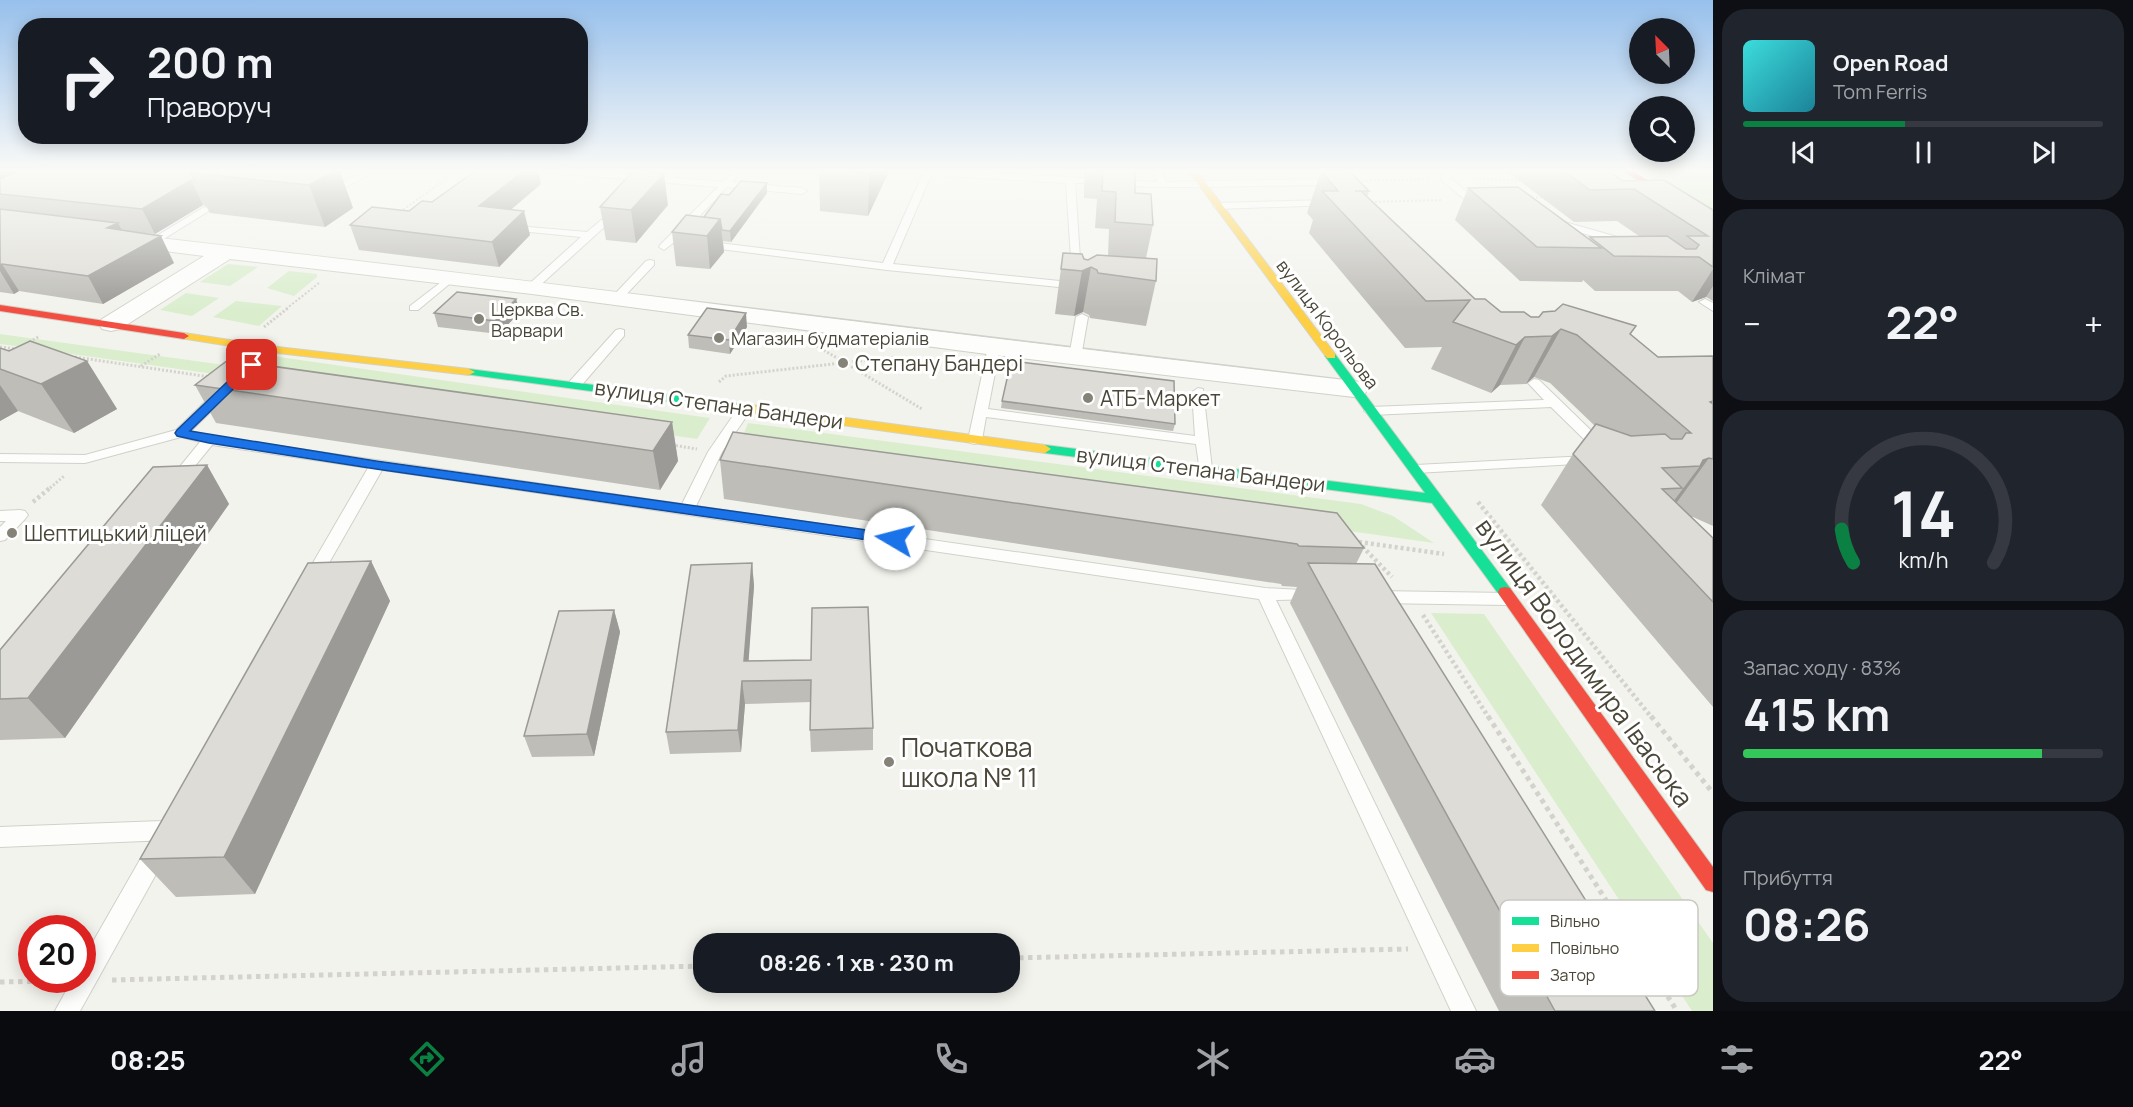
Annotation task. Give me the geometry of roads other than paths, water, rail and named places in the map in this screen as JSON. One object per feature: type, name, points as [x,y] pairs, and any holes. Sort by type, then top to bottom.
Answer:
[{"type":"street","name":"вулиця Корольова","points":[[1226,216],[1438,499]]},
{"type":"street","points":[[1699,216],[1713,225]]},
{"type":"street","points":[[104,238],[532,287],[994,347],[1354,389]]},
{"type":"street","points":[[111,324],[224,253]]},
{"type":"street","name":"вулиця Степана Бандери","points":[[0,309],[269,349],[575,384],[975,440],[1438,499]]},
{"type":"street","name":"вулиця Володимира Івасюка","points":[[1438,499],[1713,883]]},
{"type":"lane","points":[[150,243],[196,216]]},
{"type":"lane","points":[[532,287],[610,216]]},
{"type":"lane","points":[[694,216],[668,244],[1078,286]]},
{"type":"lane","points":[[887,267],[908,216]]},
{"type":"lane","points":[[1073,216],[1081,298]]},
{"type":"lane","points":[[1538,218],[1617,240],[1635,253]]},
{"type":"lane","points":[[498,225],[587,235]]},
{"type":"lane","points":[[616,299],[650,263]]},
{"type":"lane","points":[[414,308],[449,279]]},
{"type":"lane","points":[[1075,357],[1082,317]]},
{"type":"lane","points":[[575,384],[620,333]]},
{"type":"lane","points":[[975,440],[994,347]]},
{"type":"lane","points":[[0,458],[85,459],[181,433],[269,349]]},
{"type":"lane","points":[[1416,469],[1612,459],[1534,383]]},
{"type":"lane","points":[[1198,392],[1205,469]]},
{"type":"lane","points":[[1371,411],[1556,403]]},
{"type":"lane","points":[[687,508],[715,452],[746,407]]},
{"type":"lane","points":[[980,412],[1202,441]]},
{"type":"lane","points":[[181,433],[209,440],[376,465],[687,508],[1265,594],[1333,596]]},
{"type":"lane","points":[[164,495],[209,440]]},
{"type":"lane","points":[[301,597],[376,465]]},
{"type":"lane","points":[[0,516],[20,515],[0,536]]},
{"type":"lane","points":[[1265,594],[1436,948],[1464,1011]]},
{"type":"lane","points":[[1356,597],[1510,599]]},
{"type":"lane","points":[[67,1011],[180,809]]},
{"type":"lane","points":[[0,837],[168,830]]},
{"type":"place","name":"Церква Св. Варвари","points":[[479,319]]},
{"type":"place","name":"Магазин будматеріалів","points":[[719,338]]},
{"type":"place","name":"Степану Бандері","points":[[843,363]]},
{"type":"place","name":"АТБ-Маркет","points":[[1088,398]]},
{"type":"place","name":"Шептицький ліцей","points":[[12,533]]},
{"type":"place","name":"Початкова школа № 11","points":[[889,762]]}]
